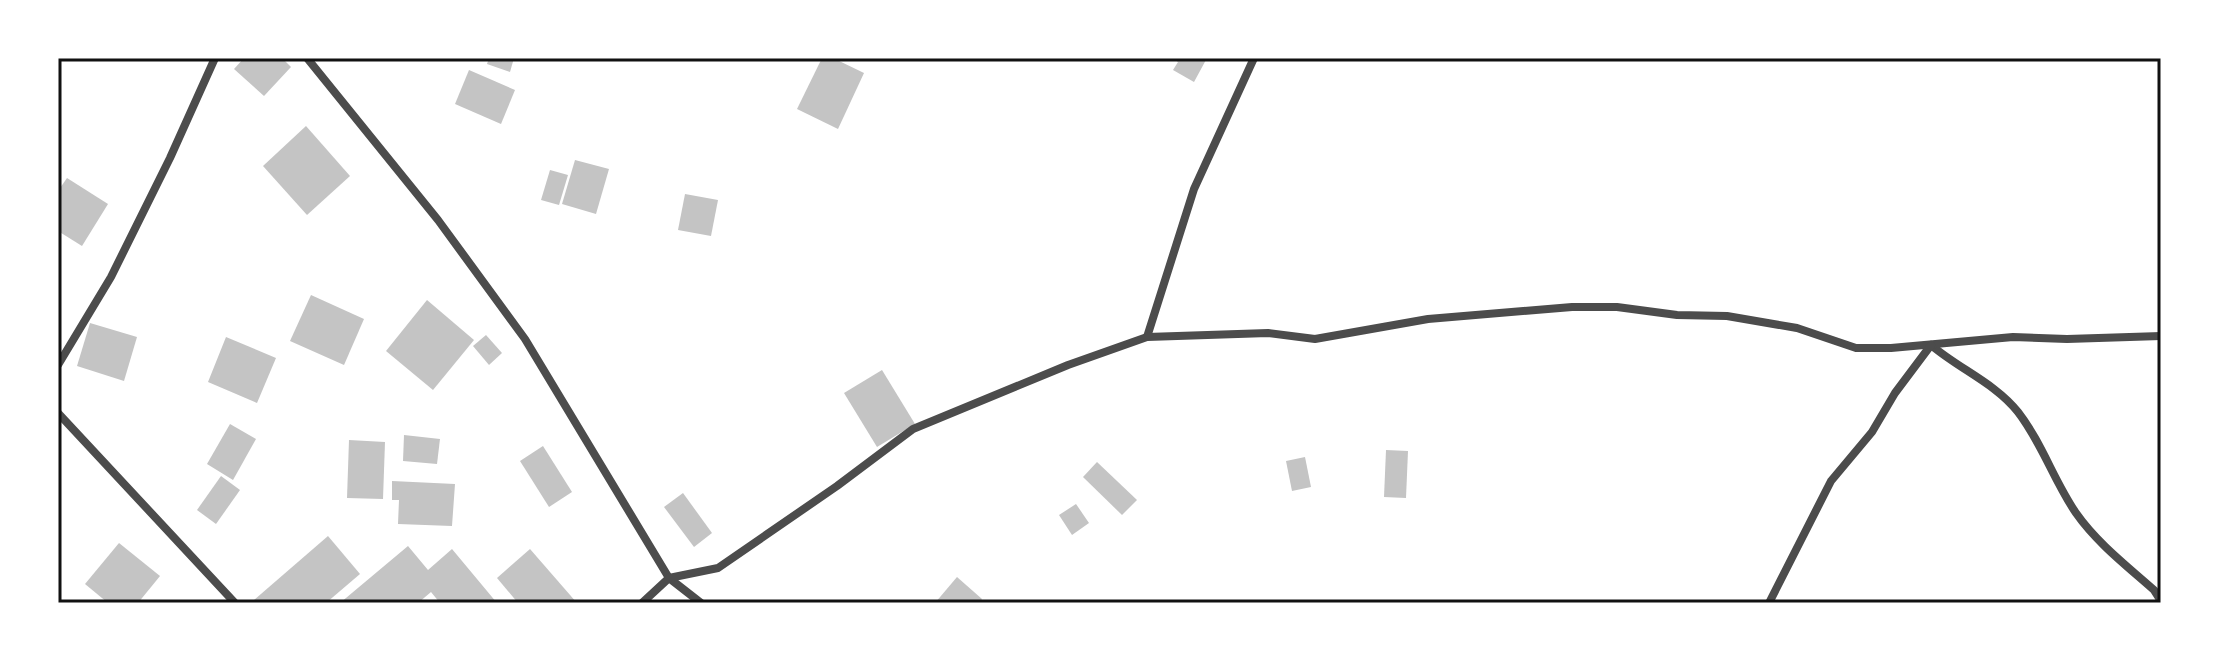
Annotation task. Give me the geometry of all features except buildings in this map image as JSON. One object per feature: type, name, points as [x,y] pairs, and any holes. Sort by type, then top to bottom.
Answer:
[{"type":"street","points":[[58,365],[111,277],[215,58]]},
{"type":"street","points":[[307,58],[438,220],[525,339],[669,578],[701,603]]},
{"type":"street","points":[[1147,337],[1194,189],[1254,58]]},
{"type":"street","points":[[642,603],[669,578],[718,568],[913,429],[1068,365],[1147,337],[1268,333],[1315,339],[1428,319],[1572,307],[1617,307],[1677,315],[1727,316],[1797,328],[1856,348],[1891,348],[2013,337],[2161,336]]},
{"type":"street","points":[[1931,345],[1984,381],[2017,411],[2075,511],[2098,540],[2154,590],[2161,601]]},
{"type":"street","points":[[1769,603],[1831,481],[1872,432],[1895,393],[1931,345]]},
{"type":"street","points":[[58,413],[235,603]]}]
